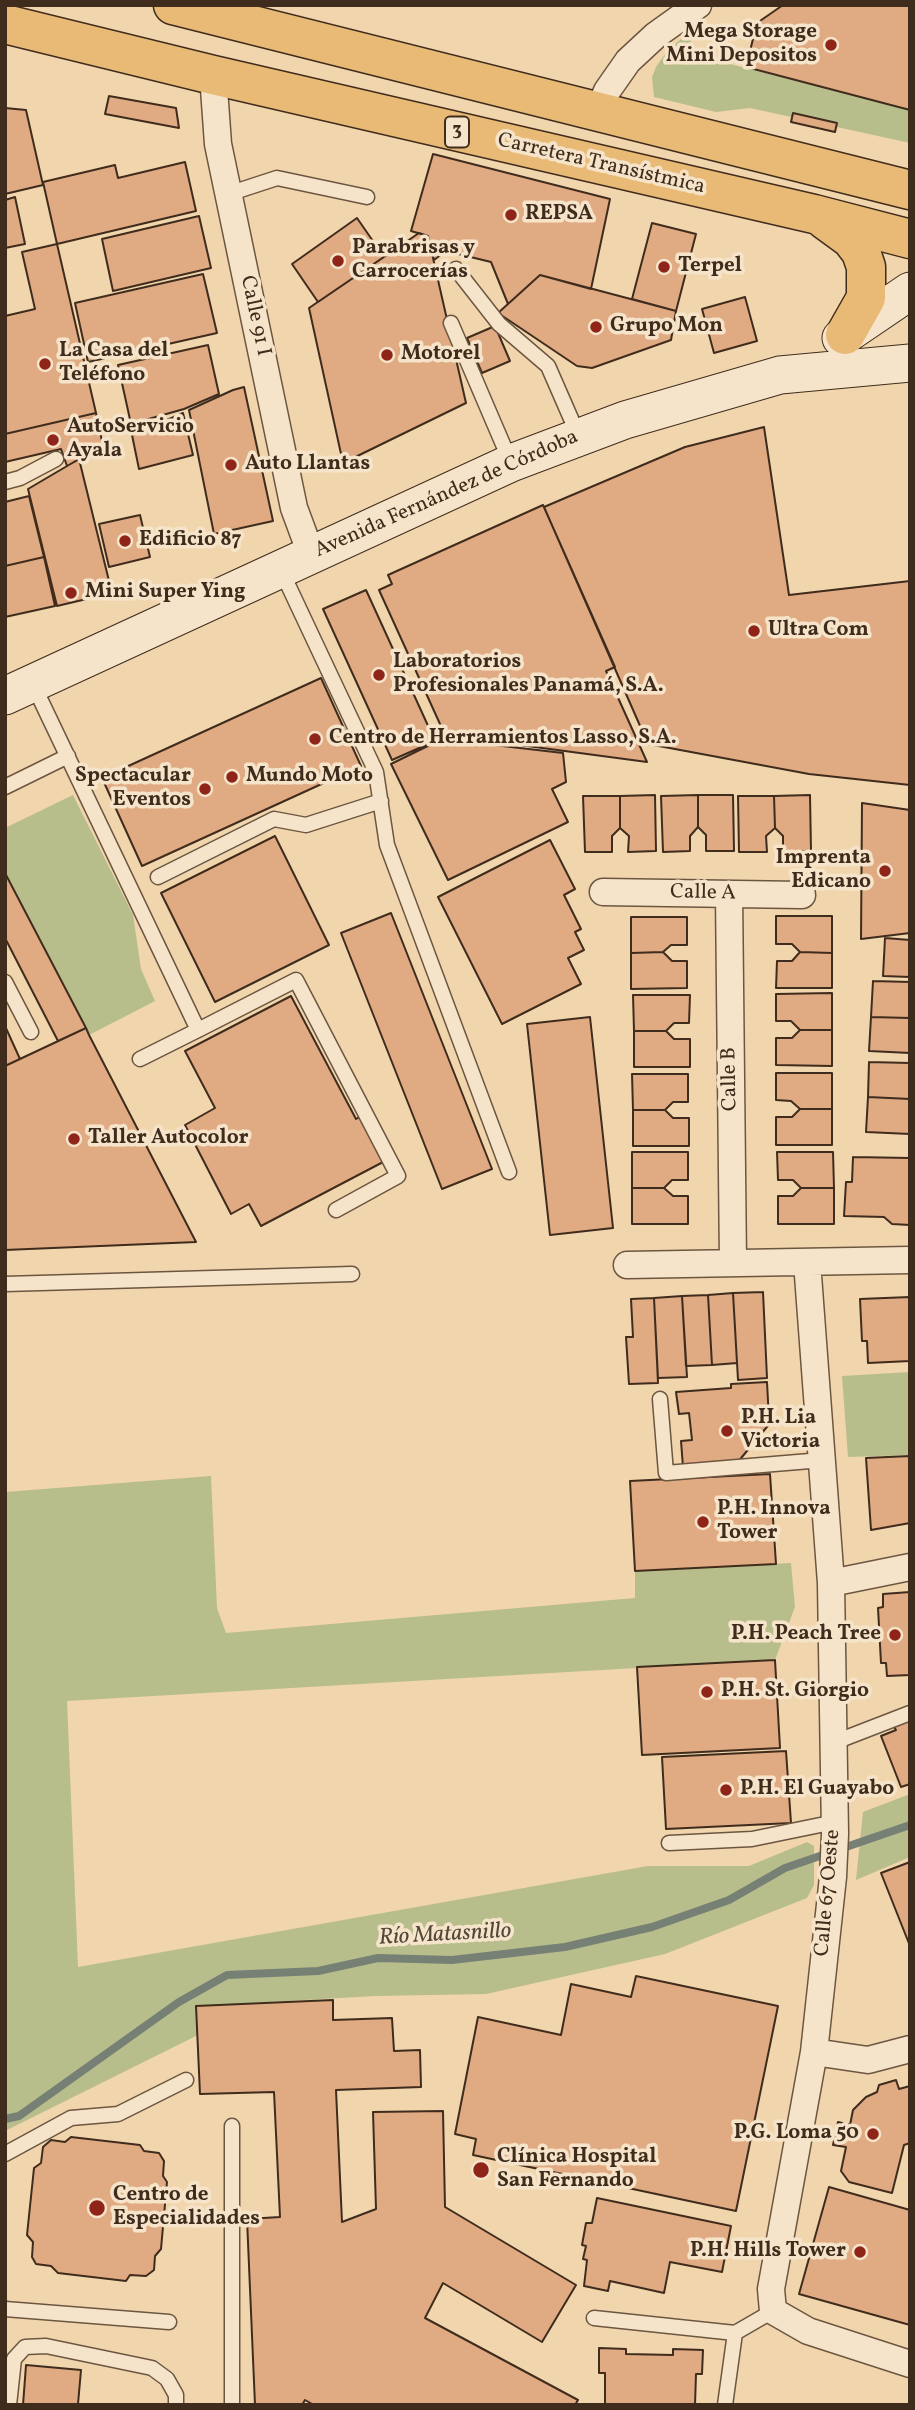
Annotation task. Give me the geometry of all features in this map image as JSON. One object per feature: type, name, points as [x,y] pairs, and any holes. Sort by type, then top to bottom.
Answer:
[{"type":"main road","points":[[173,5],[910,190]]},
{"type":"main road","name":"Carretera Transístmica","points":[[5,24],[134,65],[213,75],[814,214],[910,239]]},
{"type":"main road","points":[[814,214],[851,239],[861,252],[866,267],[866,298],[845,335]]},
{"type":"main road","points":[[780,375],[910,291]]},
{"type":"main road","name":"Avenida Fernández de Córdoba","points":[[19,690],[511,463],[625,420],[780,375],[910,363]]},
{"type":"street","points":[[598,112],[607,91],[628,61],[656,35],[698,5]]},
{"type":"street","name":"Calle 91 I","points":[[213,75],[218,144],[294,508],[295,562]]},
{"type":"street","name":"Calle A","points":[[603,892],[802,895]]},
{"type":"street","name":"Calle B","points":[[729,894],[733,1263]]},
{"type":"street","points":[[627,1265],[910,1261]]},
{"type":"street","name":"Calle 67 Oeste","points":[[773,2311],[771,2289],[814,2052],[833,1877],[835,1828],[831,1583],[807,1262]]},
{"type":"street","points":[[831,1583],[910,1567]]},
{"type":"street","points":[[814,2052],[868,2060],[910,2049]]},
{"type":"street","points":[[773,2311],[808,2331],[910,2364]]},
{"type":"lane","points":[[228,194],[277,178],[367,197]]},
{"type":"lane","points":[[456,269],[499,324],[548,366],[579,437]]},
{"type":"lane","points":[[451,323],[511,463]]},
{"type":"lane","points":[[5,482],[20,478],[57,459]]},
{"type":"lane","points":[[295,562],[376,772],[387,845],[509,1172]]},
{"type":"lane","points":[[19,690],[68,757],[198,1030]]},
{"type":"lane","points":[[5,787],[68,757]]},
{"type":"lane","points":[[158,877],[274,819],[306,825],[381,801]]},
{"type":"lane","points":[[140,1059],[296,981],[398,1175],[337,1210]]},
{"type":"lane","points":[[5,982],[31,1032]]},
{"type":"lane","points":[[5,1284],[352,1274]]},
{"type":"lane","points":[[660,1399],[666,1473],[822,1460]]},
{"type":"lane","points":[[835,1742],[910,1713]]},
{"type":"lane","points":[[669,1843],[752,1839],[835,1828]]},
{"type":"lane","points":[[5,2154],[71,2118],[118,2114],[186,2080]]},
{"type":"lane","points":[[232,2126],[232,2405]]},
{"type":"lane","points":[[5,2309],[169,2322]]},
{"type":"lane","points":[[594,2318],[735,2333],[773,2311]]},
{"type":"lane","points":[[725,2405],[735,2333]]},
{"type":"lane","points":[[9,2405],[14,2359],[26,2347],[46,2346],[152,2368],[167,2379],[176,2395],[177,2405]]},
{"type":"green space","points":[[692,30],[696,34],[683,52],[910,110],[910,143],[750,108],[716,112],[654,97],[652,77],[656,67],[668,50]]},
{"type":"green space","points":[[73,795],[133,915],[141,969],[155,1001],[89,1035],[5,873],[5,828]]},
{"type":"green space","points":[[910,1372],[910,1455],[848,1457],[842,1376]]},
{"type":"green space","points":[[211,1476],[217,1608],[226,1633],[635,1598],[635,1571],[791,1563],[795,1607],[775,1660],[67,1701],[78,1967],[648,1866],[749,1866],[807,1842],[814,1846],[814,1885],[807,1898],[665,1954],[486,1994],[376,1996],[197,2006],[198,2035],[5,2131],[5,1492]]},
{"type":"green space","points":[[910,1794],[910,1857],[856,1880],[863,1812]]},
{"type":"building","name":"Mega Storage Mini Depositos","points":[[783,5],[910,5],[910,110],[746,67],[757,23]]},
{"type":"building","points":[[109,96],[176,108],[179,128],[105,114]]},
{"type":"building","points":[[5,108],[26,110],[43,185],[5,194]]},
{"type":"building","points":[[793,113],[837,123],[835,132],[791,122]]},
{"type":"building","name":"REPSA","points":[[433,154],[610,199],[591,289],[540,275],[508,304],[491,262],[446,251],[434,260],[428,236],[411,231]]},
{"type":"building","points":[[185,162],[196,211],[57,244],[43,182],[115,165],[118,178]]},
{"type":"building","points":[[15,197],[25,244],[5,248],[5,200]]},
{"type":"building","points":[[199,216],[211,268],[113,291],[102,239]]},
{"type":"building","name":"Parabrisas y Carrocerías","points":[[357,218],[384,257],[318,302],[292,264]]},
{"type":"building","name":"Terpel","points":[[652,223],[696,234],[676,311],[632,299]]},
{"type":"building","name":"Motorel","points":[[419,233],[428,236],[466,403],[343,463],[309,308]]},
{"type":"building","name":"La Casa del Teléfono","points":[[57,244],[96,413],[5,434],[5,316],[35,309],[22,252]]},
{"type":"building","points":[[203,274],[217,333],[88,362],[75,303]]},
{"type":"building","name":"Grupo Mon","points":[[540,275],[676,311],[671,340],[592,368],[577,366],[498,313]]},
{"type":"building","name":"Terpel","points":[[745,297],[757,341],[714,353],[702,309]]},
{"type":"building","points":[[495,326],[510,361],[482,373],[467,338]]},
{"type":"building","points":[[208,345],[219,394],[184,409],[131,424],[118,365]]},
{"type":"building","name":"Auto Llantas","points":[[244,387],[273,521],[214,534],[189,410]]},
{"type":"building","name":"AutoServicio Ayala","points":[[96,413],[103,446],[67,466],[61,449],[5,462],[5,434]]},
{"type":"building","points":[[183,413],[193,455],[139,469],[132,435]]},
{"type":"building","name":"Ultra Com","points":[[764,427],[789,595],[910,581],[910,785],[809,774],[648,744],[544,507],[685,447]]},
{"type":"building","points":[[79,459],[112,593],[57,606],[28,489]]},
{"type":"building","points":[[29,496],[44,557],[5,566],[5,502]]},
{"type":"building","points":[[543,505],[615,667],[606,671],[647,762],[445,735],[379,590],[392,584],[388,575]]},
{"type":"building","name":"Edificio 87","points":[[140,515],[150,557],[109,567],[99,524]]},
{"type":"building","points":[[44,557],[55,606],[5,617],[5,566]]},
{"type":"building","name":"Laboratorios Profesionales Panamá, S.A.","points":[[366,590],[435,741],[392,760],[323,609]]},
{"type":"building","points":[[321,678],[361,766],[142,866],[102,778]]},
{"type":"building","points":[[442,739],[563,753],[566,782],[552,789],[568,822],[448,880],[391,764]]},
{"type":"building","points":[[655,795],[656,851],[628,852],[629,836],[620,828],[620,796]]},
{"type":"building","points":[[698,795],[733,795],[734,851],[706,851],[706,835],[698,827]]},
{"type":"building","points":[[698,795],[698,827],[690,836],[690,851],[663,852],[661,796]]},
{"type":"building","points":[[810,795],[811,851],[783,852],[783,836],[775,828],[774,796]]},
{"type":"building","points":[[583,796],[620,796],[620,828],[612,836],[612,852],[585,852]]},
{"type":"building","points":[[738,796],[774,796],[775,828],[766,836],[767,852],[739,852]]},
{"type":"building","name":"Imprenta Edicano","points":[[862,803],[910,810],[910,933],[861,939]]},
{"type":"building","points":[[275,836],[329,945],[215,1002],[161,893]]},
{"type":"building","points":[[550,840],[575,889],[564,895],[581,929],[575,932],[584,950],[568,958],[581,984],[502,1024],[438,897]]},
{"type":"building","points":[[5,873],[86,1028],[58,1041],[5,938]]},
{"type":"building","points":[[391,913],[492,1169],[442,1189],[341,933]]},
{"type":"building","points":[[776,916],[832,916],[832,953],[800,952],[792,944],[776,944]]},
{"type":"building","points":[[631,917],[687,917],[687,945],[671,945],[663,952],[631,953]]},
{"type":"building","points":[[885,938],[910,940],[910,977],[883,976]]},
{"type":"building","points":[[663,952],[672,961],[687,961],[687,988],[631,989],[631,953]]},
{"type":"building","points":[[800,952],[832,953],[832,988],[776,988],[777,961],[792,961]]},
{"type":"building","points":[[873,981],[910,982],[910,1018],[871,1017]]},
{"type":"building","points":[[832,993],[832,1030],[800,1030],[791,1021],[776,1021],[776,994]]},
{"type":"building","points":[[633,995],[690,995],[689,1023],[674,1023],[666,1031],[634,1031]]},
{"type":"building","points":[[291,996],[356,1119],[361,1116],[385,1161],[261,1226],[249,1204],[231,1214],[185,1125],[215,1108],[185,1051]]},
{"type":"building","points":[[590,1017],[613,1228],[550,1235],[527,1024]]},
{"type":"building","points":[[871,1017],[910,1018],[910,1053],[869,1051]]},
{"type":"building","points":[[5,1026],[20,1059],[5,1066]]},
{"type":"building","name":"Taller Autocolor","points":[[86,1028],[196,1242],[5,1250],[5,1066]]},
{"type":"building","points":[[800,1030],[832,1030],[832,1066],[776,1065],[776,1038],[792,1038]]},
{"type":"building","points":[[634,1031],[666,1031],[674,1039],[690,1039],[690,1067],[634,1067]]},
{"type":"building","points":[[869,1062],[910,1063],[910,1099],[868,1097]]},
{"type":"building","points":[[776,1073],[832,1073],[832,1109],[800,1109],[791,1101],[776,1100]]},
{"type":"building","points":[[632,1074],[688,1074],[688,1102],[673,1102],[665,1110],[633,1110]]},
{"type":"building","points":[[868,1097],[910,1099],[910,1134],[866,1132]]},
{"type":"building","points":[[800,1109],[832,1109],[832,1145],[776,1145],[776,1117],[792,1117]]},
{"type":"building","points":[[633,1110],[665,1110],[673,1118],[689,1118],[689,1146],[633,1146]]},
{"type":"building","points":[[632,1152],[688,1152],[688,1180],[672,1180],[664,1188],[632,1188]]},
{"type":"building","points":[[777,1152],[833,1152],[834,1188],[801,1188],[793,1180],[778,1180]]},
{"type":"building","points":[[853,1157],[910,1158],[910,1225],[892,1224],[884,1217],[844,1216],[846,1182],[852,1182]]},
{"type":"building","points":[[632,1188],[664,1188],[673,1196],[688,1196],[688,1224],[632,1224]]},
{"type":"building","points":[[801,1188],[834,1188],[834,1224],[778,1224],[778,1196],[793,1196]]},
{"type":"building","points":[[763,1292],[767,1378],[738,1380],[733,1293]]},
{"type":"building","points":[[733,1293],[737,1363],[712,1365],[708,1295]]},
{"type":"building","points":[[708,1295],[712,1365],[686,1366],[682,1296]]},
{"type":"building","points":[[682,1296],[687,1377],[658,1378],[654,1298]]},
{"type":"building","points":[[910,1297],[910,1361],[868,1363],[867,1341],[862,1341],[860,1299]]},
{"type":"building","points":[[654,1298],[658,1383],[629,1384],[626,1337],[633,1337],[631,1299]]},
{"type":"building","name":"P.H. Lia Victoria","points":[[767,1382],[771,1422],[737,1463],[683,1467],[681,1441],[692,1440],[689,1413],[679,1414],[676,1392]]},
{"type":"building","points":[[910,1456],[910,1523],[871,1530],[866,1458]]},
{"type":"building","name":"P.H. Innova Tower","points":[[770,1474],[776,1564],[635,1571],[630,1481]]},
{"type":"building","name":"P.H. Peach Tree","points":[[910,1592],[910,1675],[887,1676],[886,1663],[881,1663],[878,1608],[883,1607],[883,1594]]},
{"type":"building","name":"P.H. St. Giorgio","points":[[775,1660],[780,1748],[642,1755],[637,1667]]},
{"type":"building","points":[[910,1718],[910,1784],[901,1787],[881,1736],[896,1730],[893,1725]]},
{"type":"building","name":"P.H. El Guayabo","points":[[786,1751],[791,1823],[666,1829],[662,1757]]},
{"type":"building","points":[[910,1862],[910,1946],[881,1873]]},
{"type":"building","points":[[636,1976],[778,2006],[736,2211],[473,2155],[476,2139],[455,2134],[478,2017],[561,2035],[571,1984],[631,1997]]},
{"type":"building","points":[[333,2000],[333,2020],[392,2018],[394,2051],[420,2050],[421,2087],[336,2090],[342,2222],[376,2209],[373,2112],[443,2111],[445,2207],[576,2285],[542,2342],[443,2283],[425,2318],[578,2400],[575,2405],[314,2405],[305,2400],[302,2405],[255,2405],[247,2219],[280,2217],[274,2092],[200,2094],[196,2006]]},
{"type":"building","name":"P.G. Loma 50","points":[[896,2080],[899,2089],[910,2086],[910,2143],[904,2145],[892,2193],[849,2182],[841,2171],[846,2147],[833,2145],[838,2122],[850,2125],[853,2110],[866,2097],[877,2092],[879,2085]]},
{"type":"building","name":"Centro de Especialidades","points":[[71,2137],[140,2145],[144,2151],[159,2153],[164,2161],[163,2176],[167,2182],[161,2249],[155,2256],[154,2270],[146,2276],[130,2275],[126,2281],[58,2273],[51,2266],[36,2264],[32,2257],[33,2242],[27,2235],[34,2168],[41,2163],[43,2147],[51,2140],[65,2142]]},
{"type":"building","name":"P.H. Hills Tower","points":[[829,2187],[910,2210],[910,2325],[799,2294]]},
{"type":"building","points":[[597,2198],[731,2226],[722,2272],[670,2262],[664,2293],[610,2281],[608,2291],[584,2286],[587,2260],[583,2259],[586,2246],[582,2245],[586,2223],[592,2223]]},
{"type":"building","points":[[599,2348],[626,2349],[626,2354],[673,2355],[673,2349],[703,2350],[702,2374],[696,2374],[695,2405],[605,2405],[605,2373],[599,2373]]},
{"type":"building","points":[[26,2365],[81,2370],[78,2404],[83,2405],[23,2405]]},
{"type":"waterway","name":"Río Matasnillo","points":[[5,2119],[19,2116],[179,2002],[227,1975],[318,1971],[378,1958],[452,1960],[565,1947],[652,1927],[729,1900],[785,1868],[910,1825]]},
{"type":"place","name":"Mega Storage Mini Depositos","points":[[831,45]]},
{"type":"place","name":"REPSA","points":[[511,215]]},
{"type":"place","name":"Parabrisas y Carrocerías","points":[[338,261]]},
{"type":"place","name":"Terpel","points":[[664,267]]},
{"type":"place","name":"Grupo Mon","points":[[596,327]]},
{"type":"place","name":"Motorel","points":[[387,355]]},
{"type":"place","name":"La Casa del Teléfono","points":[[45,364]]},
{"type":"place","name":"AutoServicio Ayala","points":[[53,440]]},
{"type":"place","name":"Auto Llantas","points":[[231,465]]},
{"type":"place","name":"Edificio 87","points":[[125,541]]},
{"type":"place","name":"Mini Super Ying","points":[[71,593]]},
{"type":"place","name":"Ultra Com","points":[[754,631]]},
{"type":"place","name":"Laboratorios Profesionales Panamá, S.A.","points":[[379,675]]},
{"type":"place","name":"Centro de Herramientos Lasso, S.A.","points":[[315,739]]},
{"type":"place","name":"Mundo Moto","points":[[232,777]]},
{"type":"place","name":"Spectacular Eventos","points":[[205,789]]},
{"type":"place","name":"Imprenta Edicano","points":[[885,871]]},
{"type":"place","name":"Taller Autocolor","points":[[74,1139]]},
{"type":"place","name":"P.H. Lia Victoria","points":[[727,1431]]},
{"type":"place","name":"P.H. Innova Tower","points":[[703,1522]]},
{"type":"place","name":"P.H. Peach Tree","points":[[895,1635]]},
{"type":"place","name":"P.H. St. Giorgio","points":[[707,1692]]},
{"type":"place","name":"P.H. El Guayabo","points":[[726,1790]]},
{"type":"place","name":"P.G. Loma 50","points":[[873,2134]]},
{"type":"place","name":"Clínica Hospital San Fernando","points":[[481,2170]]},
{"type":"place","name":"Centro de Especialidades","points":[[97,2208]]},
{"type":"place","name":"P.H. Hills Tower","points":[[860,2252]]}]
